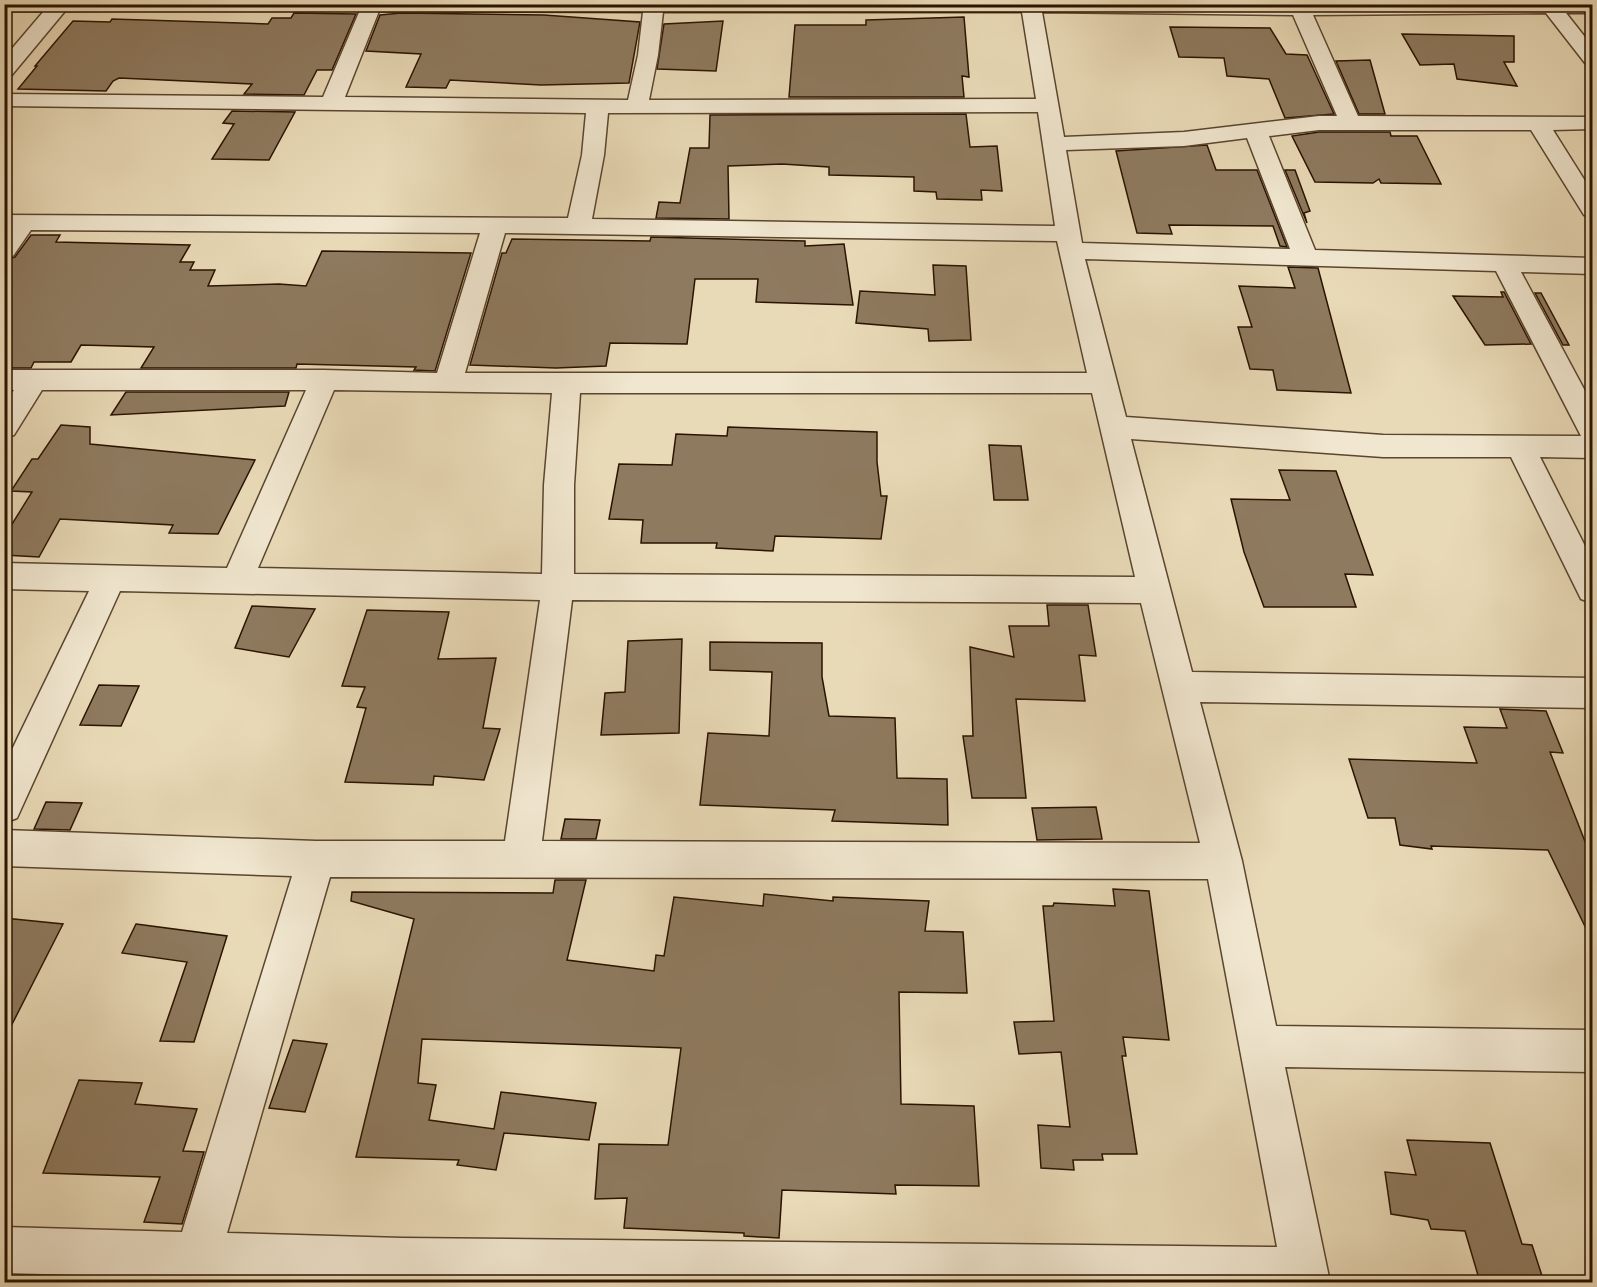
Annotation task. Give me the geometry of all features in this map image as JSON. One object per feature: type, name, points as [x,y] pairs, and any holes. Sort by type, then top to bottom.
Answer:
[{"type":"street","points":[[4,5],[174,4]]},
{"type":"street","points":[[281,4],[371,7],[654,5],[899,8],[1032,5],[1593,7]]},
{"type":"street","points":[[4,72],[59,5]]},
{"type":"street","points":[[637,107],[648,55],[654,5]]},
{"type":"street","points":[[7,1256],[198,1255],[400,1272],[1306,1276],[1223,861],[1102,383],[1070,242],[1032,5]]},
{"type":"street","points":[[1550,6],[1593,59]]},
{"type":"street","points":[[332,102],[371,7]]},
{"type":"street","points":[[1299,7],[1350,122]]},
{"type":"street","points":[[4,100],[637,107],[1047,105]]},
{"type":"street","points":[[578,226],[592,155],[598,106]]},
{"type":"street","points":[[1053,144],[1184,140],[1350,122],[1593,123]]},
{"type":"street","points":[[1538,123],[1593,210]]},
{"type":"street","points":[[1257,132],[1306,258]]},
{"type":"street","points":[[4,250],[14,222],[495,225],[1070,242],[1306,258],[1593,266]]},
{"type":"street","points":[[448,383],[495,225]]},
{"type":"street","points":[[1504,263],[1593,430]]},
{"type":"street","points":[[4,380],[1102,383]]},
{"type":"street","points":[[4,428],[33,380]]},
{"type":"street","points":[[237,580],[324,380]]},
{"type":"street","points":[[521,858],[558,587],[558,485],[567,383]]},
{"type":"street","points":[[1113,427],[1383,446],[1593,447]]},
{"type":"street","points":[[1520,447],[1593,590]]},
{"type":"street","points":[[4,576],[558,587],[1154,590]]},
{"type":"street","points":[[4,806],[110,579]]},
{"type":"street","points":[[1179,687],[1593,693]]},
{"type":"street","points":[[4,848],[316,860],[521,858],[1223,861]]},
{"type":"street","points":[[198,1255],[316,860]]},
{"type":"street","points":[[1260,1046],[1593,1051]]},
{"type":"building","points":[[294,13],[356,14],[332,70],[317,70],[304,95],[244,94],[252,84],[119,78],[113,81],[106,91],[18,89],[73,21],[110,22],[112,19],[268,24],[272,18],[291,18]]},
{"type":"building","points":[[401,13],[544,15],[640,22],[629,83],[541,85],[450,80],[446,88],[406,87],[421,54],[366,51],[380,15]]},
{"type":"building","points":[[964,17],[969,77],[962,76],[964,97],[789,97],[795,25],[866,25],[866,20]]},
{"type":"building","points":[[723,21],[716,71],[657,69],[664,24]]},
{"type":"building","points":[[1170,27],[1270,28],[1286,54],[1307,55],[1334,114],[1285,118],[1269,79],[1227,76],[1224,58],[1179,57]]},
{"type":"building","points":[[1402,34],[1514,36],[1514,62],[1504,62],[1517,86],[1457,79],[1454,64],[1420,65]]},
{"type":"building","points":[[1370,60],[1385,114],[1359,114],[1336,61]]},
{"type":"building","points":[[232,111],[295,112],[269,160],[212,159],[234,124],[223,123]]},
{"type":"building","points":[[966,114],[970,147],[997,146],[1002,191],[981,190],[982,200],[937,199],[936,192],[914,191],[914,177],[829,175],[829,167],[782,164],[728,166],[729,219],[656,218],[659,202],[680,203],[690,148],[709,148],[710,115]]},
{"type":"building","points":[[1319,132],[1390,132],[1391,136],[1417,136],[1441,184],[1381,183],[1379,179],[1373,183],[1315,182],[1292,136]]},
{"type":"building","points":[[1207,145],[1216,170],[1257,170],[1287,247],[1280,246],[1273,226],[1169,225],[1172,234],[1137,233],[1116,151]]},
{"type":"building","points":[[1285,170],[1295,170],[1310,211],[1304,213],[1307,223]]},
{"type":"building","points":[[31,235],[60,235],[56,242],[190,245],[180,262],[194,262],[190,270],[215,270],[208,286],[279,284],[306,286],[322,251],[471,253],[435,371],[414,370],[416,367],[297,364],[296,368],[141,368],[154,347],[81,345],[71,362],[34,362],[31,368],[4,368],[4,260],[15,257]]},
{"type":"building","points":[[651,237],[805,241],[805,246],[844,244],[853,305],[756,302],[758,279],[695,279],[687,344],[610,343],[606,366],[556,368],[470,365],[502,253],[506,253],[512,239],[650,241]]},
{"type":"building","points":[[933,265],[966,266],[971,340],[929,341],[928,329],[856,323],[860,291],[935,295]]},
{"type":"building","points":[[1288,267],[1318,268],[1351,393],[1277,390],[1273,370],[1250,369],[1238,327],[1252,327],[1239,286],[1295,288]]},
{"type":"building","points":[[1501,292],[1504,292],[1531,344],[1485,345],[1453,296],[1503,297]]},
{"type":"building","points":[[1535,293],[1541,293],[1569,345],[1563,345]]},
{"type":"building","points":[[126,392],[289,392],[285,406],[111,415]]},
{"type":"building","points":[[61,425],[90,427],[90,444],[255,460],[218,534],[169,533],[173,525],[60,519],[39,557],[4,555],[4,537],[32,492],[11,491],[32,459],[38,459]]},
{"type":"building","points":[[728,427],[877,432],[877,462],[881,496],[887,496],[881,539],[775,536],[773,551],[716,548],[717,543],[641,543],[643,520],[609,519],[619,464],[672,465],[676,434],[727,436]]},
{"type":"building","points":[[989,445],[1021,446],[1028,500],[994,500]]},
{"type":"building","points":[[1279,470],[1336,471],[1373,575],[1345,574],[1356,607],[1264,607],[1244,552],[1231,499],[1290,500]]},
{"type":"building","points":[[1047,605],[1088,605],[1096,656],[1079,655],[1085,701],[1016,699],[1026,798],[972,798],[963,736],[973,736],[970,647],[1014,657],[1009,626],[1049,626]]},
{"type":"building","points":[[252,606],[315,609],[289,657],[235,648]]},
{"type":"building","points":[[367,610],[449,612],[438,659],[496,658],[483,728],[500,729],[484,780],[434,776],[433,785],[345,782],[366,708],[357,707],[365,687],[342,686]]},
{"type":"building","points":[[682,639],[679,733],[601,735],[605,693],[625,692],[628,641]]},
{"type":"building","points":[[710,642],[822,643],[822,677],[829,716],[895,718],[897,778],[947,779],[948,825],[832,821],[835,810],[700,805],[708,733],[769,736],[772,672],[710,670]]},
{"type":"building","points":[[99,685],[139,686],[121,726],[80,725]]},
{"type":"building","points":[[1500,709],[1546,711],[1563,753],[1550,752],[1593,862],[1593,943],[1548,850],[1431,846],[1432,849],[1400,845],[1395,818],[1368,818],[1349,759],[1477,763],[1464,727],[1507,728]]},
{"type":"building","points":[[46,802],[82,803],[70,830],[34,829]]},
{"type":"building","points":[[1096,807],[1102,839],[1037,840],[1032,808]]},
{"type":"building","points":[[565,819],[600,820],[596,839],[561,839]]},
{"type":"building","points":[[555,880],[586,880],[567,960],[654,971],[656,955],[664,956],[674,897],[763,906],[764,894],[833,901],[833,897],[929,901],[925,931],[963,932],[967,993],[899,992],[901,1104],[974,1106],[979,1186],[895,1185],[896,1194],[782,1190],[779,1238],[744,1236],[744,1233],[624,1228],[627,1198],[595,1199],[599,1144],[668,1145],[681,1048],[422,1039],[418,1083],[436,1085],[429,1120],[494,1129],[501,1092],[596,1103],[589,1140],[504,1133],[496,1170],[457,1165],[459,1160],[356,1157],[414,919],[351,901],[352,892],[553,893]]},
{"type":"building","points":[[1113,889],[1149,891],[1169,1040],[1123,1037],[1126,1056],[1122,1056],[1137,1154],[1102,1154],[1103,1160],[1073,1160],[1074,1170],[1041,1168],[1038,1125],[1070,1127],[1061,1052],[1019,1054],[1014,1022],[1054,1021],[1043,906],[1053,906],[1054,903],[1115,906]]},
{"type":"building","points":[[4,918],[63,924],[4,1040]]},
{"type":"building","points":[[136,924],[227,936],[194,1042],[160,1041],[187,962],[122,953]]},
{"type":"building","points":[[293,1040],[327,1044],[305,1112],[269,1108]]},
{"type":"building","points":[[79,1080],[142,1083],[135,1104],[197,1109],[183,1151],[204,1152],[182,1224],[144,1222],[160,1177],[43,1173]]},
{"type":"building","points":[[1407,1140],[1490,1143],[1522,1244],[1532,1245],[1544,1282],[1480,1282],[1465,1231],[1431,1229],[1428,1220],[1391,1214],[1385,1172],[1416,1175]]}]
